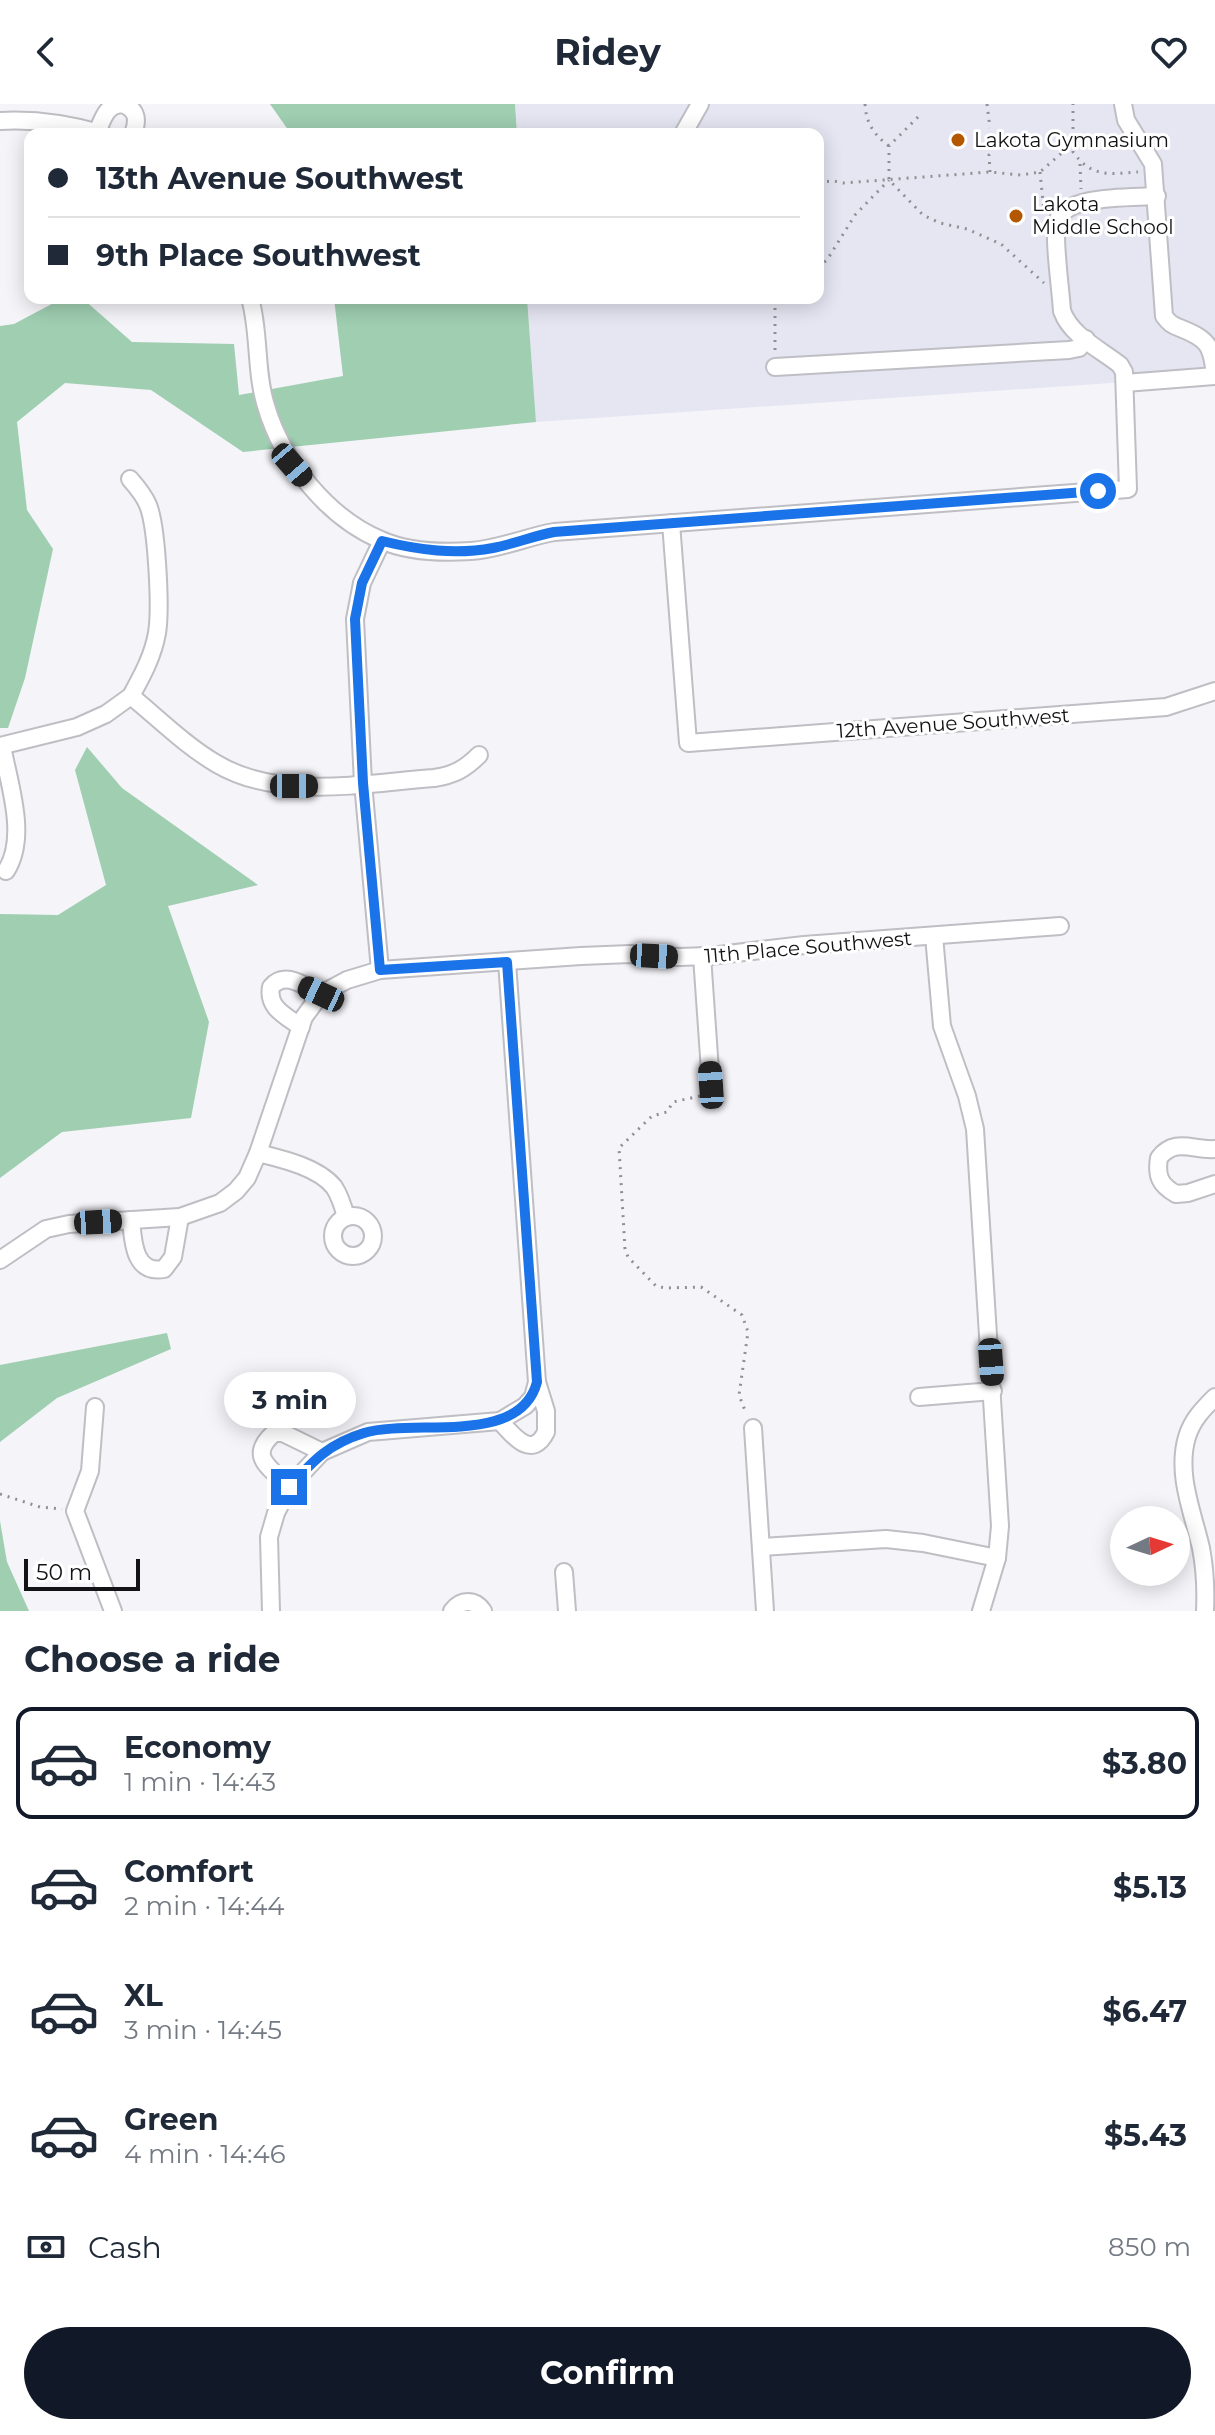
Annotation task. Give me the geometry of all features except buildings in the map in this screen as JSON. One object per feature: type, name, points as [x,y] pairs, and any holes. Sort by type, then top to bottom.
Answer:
[{"type":"street","points":[[102,128],[107,110],[122,104],[135,114],[135,128]]},
{"type":"street","points":[[686,128],[700,104]]},
{"type":"street","points":[[1123,104],[1126,120],[1153,164],[1164,316],[1168,323],[1199,336],[1208,344],[1215,376],[1125,383]]},
{"type":"street","points":[[0,121],[37,121],[84,128]]},
{"type":"street","points":[[251,304],[265,405],[292,465],[331,507],[359,528],[382,541],[423,550],[493,548],[554,532],[1128,489],[1124,372],[1120,365],[1073,329],[1062,311],[1056,230],[1061,214],[1075,204],[1157,196]]},
{"type":"street","points":[[775,367],[1069,350],[1079,348],[1086,339]]},
{"type":"street","points":[[6,871],[14,859],[17,831],[1,746],[77,727],[106,714],[131,696],[153,650],[159,613],[153,524],[141,491],[130,479]]},
{"type":"street","name":"12th Avenue Southwest","points":[[671,523],[688,743],[1166,707],[1215,691]]},
{"type":"street","points":[[380,970],[363,783],[355,619],[362,583],[382,541]]},
{"type":"street","points":[[131,696],[216,763],[251,779],[294,786],[451,775],[479,755]]},
{"type":"street","name":"11th Place Southwest","points":[[321,994],[347,980],[380,970],[630,954],[702,956],[804,945],[1060,926]]},
{"type":"street","points":[[934,936],[942,1026],[967,1096],[975,1129],[1000,1499],[997,1558],[981,1611]]},
{"type":"street","points":[[702,956],[707,1086]]},
{"type":"street","points":[[500,1421],[522,1443],[531,1445],[543,1438],[546,1432],[547,1418],[537,1382],[507,962]]},
{"type":"street","points":[[0,1260],[46,1229],[69,1224],[180,1217],[220,1203],[236,1191],[247,1178],[258,1153],[301,1027],[304,1017],[321,994],[288,978],[279,979],[271,987],[271,1000],[275,1008],[301,1027]]},
{"type":"street","points":[[1215,1149],[1173,1146],[1159,1158],[1158,1171],[1163,1185],[1176,1194],[1215,1184]]},
{"type":"street","points":[[258,1153],[286,1160],[332,1184],[346,1217]]},
{"type":"street","points":[[131,1220],[134,1248],[142,1264],[156,1270],[164,1269],[173,1257],[180,1217]]},
{"type":"street","points":[[271,1611],[269,1537],[276,1513],[289,1487],[322,1452],[368,1432],[500,1421],[525,1406],[533,1397],[537,1382]]},
{"type":"street","points":[[919,1397],[993,1391]]},
{"type":"street","points":[[1205,1611],[1209,1560],[1186,1493],[1184,1464],[1186,1438],[1197,1414],[1215,1397]]},
{"type":"street","points":[[95,1407],[90,1471],[75,1511],[113,1611]]},
{"type":"street","points":[[753,1428],[765,1611]]},
{"type":"street","points":[[289,1487],[263,1460],[260,1452],[264,1442],[274,1433],[283,1433],[322,1452]]},
{"type":"street","points":[[761,1547],[886,1539],[997,1558]]},
{"type":"street","points":[[564,1572],[567,1611]]},
{"type":"street","points":[[452,1611],[467,1601],[483,1611]]},
{"type":"path","points":[[865,104],[868,122],[889,146]]},
{"type":"path","points":[[987,104],[990,128]]},
{"type":"path","points":[[1073,104],[1073,152],[1088,169],[1113,174],[1138,172]]},
{"type":"path","points":[[918,117],[889,146],[889,180],[923,215],[1001,244],[1050,287]]},
{"type":"path","points":[[824,182],[990,172],[1021,175],[1040,172],[1073,143]]},
{"type":"path","points":[[990,172],[991,152]]},
{"type":"path","points":[[824,262],[855,215],[889,180]]},
{"type":"path","points":[[775,304],[775,367]]},
{"type":"path","points":[[707,1086],[699,1096],[673,1102],[667,1112],[652,1116],[619,1148],[625,1249],[628,1257],[656,1286],[701,1287],[742,1315],[748,1332],[739,1395],[753,1428]]},
{"type":"path","points":[[0,1494],[40,1507],[75,1511]]},
{"type":"shaded area","name":"Lakota Middle School","points":[[515,104],[1215,104],[1215,376],[536,422],[527,304],[824,304],[824,128],[517,128]]},
{"type":"green space","points":[[270,104],[515,104],[517,128],[287,128]]},
{"type":"green space","points":[[52,304],[89,304],[132,342],[234,344],[239,395],[343,376],[335,304],[527,304],[536,422],[243,452],[151,390],[65,383],[17,422],[27,510],[53,549],[25,678],[8,728],[0,728],[0,326],[14,324]]},
{"type":"green space","points":[[87,747],[122,788],[258,885],[168,906],[209,1022],[191,1118],[62,1132],[0,1178],[0,914],[58,915],[106,885],[75,770]]},
{"type":"green space","points":[[167,1333],[171,1349],[57,1398],[0,1442],[0,1365]]},
{"type":"green space","points":[[0,1521],[7,1562],[29,1611],[0,1611]]},
{"type":"place","name":"Lakota Gymnasium","points":[[958,140]]},
{"type":"place","name":"Lakota Middle School","points":[[1016,216]]},
{"type":"route","points":[[289,1487],[322,1452],[351,1437],[368,1432],[500,1421],[525,1406],[533,1397],[537,1382],[507,962],[380,970],[363,783],[355,619],[362,583],[382,541],[413,549],[474,551],[554,532],[1098,491]]}]
